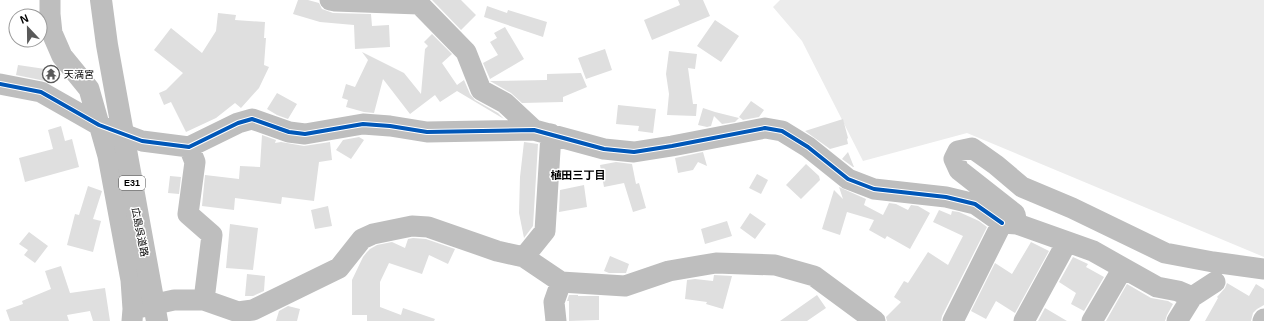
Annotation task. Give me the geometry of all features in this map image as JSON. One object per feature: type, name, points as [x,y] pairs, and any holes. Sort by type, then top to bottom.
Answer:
[{"type":"highway","name":"広島呉道路","points":[[101,0],[107,45],[158,321]]},
{"type":"street","points":[[50,0],[52,33],[62,56],[89,90],[108,156],[131,280],[132,315],[174,300],[204,300],[238,312],[253,310],[339,268],[362,239],[372,234],[412,226],[428,227],[497,251],[524,257],[561,282],[625,286],[669,271],[716,263],[775,265],[814,276],[875,321]]},
{"type":"street","points":[[330,0],[335,2],[419,4],[466,52],[481,90],[505,103],[543,132]]},
{"type":"street","points":[[0,84],[41,92],[99,125],[142,141],[189,147],[238,123],[252,120],[289,132],[305,134],[363,124],[390,126],[427,132],[543,132],[604,148],[634,152],[765,128],[782,131],[808,147],[848,179],[874,189],[946,197],[975,204],[1009,224],[1093,251],[1157,287],[1178,291],[1192,298]]},
{"type":"street","points":[[524,257],[545,231],[543,132]]},
{"type":"street","points":[[189,147],[195,162],[188,214],[212,235],[204,300]]},
{"type":"street","points":[[959,319],[1015,214],[959,170],[954,159],[958,151],[972,148],[996,165],[1022,187],[1072,208],[1165,253],[1213,262],[1264,269]]},
{"type":"street","points":[[1024,321],[1067,242]]},
{"type":"street","points":[[1092,321],[1123,268]]},
{"type":"street","points":[[556,321],[554,302],[561,282]]},
{"type":"street","points":[[1177,321],[1192,298],[1215,282]]},
{"type":"shaded area","points":[[780,0],[1264,0],[1264,257],[967,133],[863,161],[802,41],[773,7]]},
{"type":"building","points":[[298,0],[308,0],[319,3],[322,9],[333,13],[371,14],[372,26],[389,25],[390,47],[355,49],[354,25],[320,22],[293,14]]},
{"type":"building","points":[[432,0],[461,0],[476,15],[461,30]]},
{"type":"building","points":[[678,0],[703,0],[710,16],[652,40],[644,20],[680,5]]},
{"type":"building","points":[[487,6],[507,13],[508,10],[547,22],[543,37],[484,17]]},
{"type":"building","points":[[218,13],[236,15],[235,20],[265,22],[264,38],[266,38],[264,65],[269,67],[259,88],[241,108],[235,103],[216,118],[186,132],[171,102],[164,105],[159,93],[166,90],[183,73],[154,50],[171,28],[202,53],[216,31]]},
{"type":"building","points":[[715,20],[739,36],[721,62],[697,46]]},
{"type":"building","points":[[505,27],[524,59],[490,79],[483,63],[498,55],[490,42],[497,38],[494,33]]},
{"type":"building","points":[[432,34],[452,54],[442,63],[457,85],[464,80],[470,94],[475,100],[498,113],[504,119],[457,91],[440,102],[435,95],[410,114],[383,79],[374,113],[346,107],[348,100],[342,98],[346,84],[355,87],[368,60],[362,52],[404,73],[421,94],[425,49],[428,46],[424,42]]},
{"type":"building","points":[[605,49],[612,70],[586,79],[578,58]]},
{"type":"building","points":[[669,51],[697,54],[695,69],[688,68],[693,104],[697,104],[696,116],[667,115],[669,94],[666,74]]},
{"type":"building","points":[[18,65],[52,70],[50,82],[16,75]]},
{"type":"building","points":[[581,73],[587,87],[563,97],[563,102],[522,103],[511,93],[490,81],[547,80],[547,74]]},
{"type":"building","points":[[277,93],[297,104],[288,119],[267,109]]},
{"type":"building","points":[[751,101],[764,110],[759,117],[743,120],[739,117]]},
{"type":"building","points":[[618,105],[656,109],[653,133],[638,131],[639,126],[616,124]]},
{"type":"building","points":[[703,108],[739,118],[735,122],[722,124],[714,116],[711,126],[707,127],[698,125]]},
{"type":"building","points":[[843,119],[848,144],[830,149],[805,131]]},
{"type":"building","points":[[61,126],[65,141],[72,139],[79,167],[25,182],[19,158],[53,149],[48,130]]},
{"type":"building","points":[[262,135],[276,140],[275,143],[281,142],[304,146],[330,142],[332,160],[319,162],[314,201],[282,197],[281,204],[235,198],[234,210],[202,206],[205,175],[239,179],[240,166],[260,167]]},
{"type":"building","points":[[359,137],[364,140],[351,159],[336,150],[343,140]]},
{"type":"building","points":[[524,142],[538,144],[533,226],[524,238],[519,213],[520,177]]},
{"type":"building","points":[[703,152],[707,166],[698,162],[693,170],[678,173],[675,158]]},
{"type":"building","points":[[848,152],[854,167],[842,159]]},
{"type":"building","points":[[616,162],[632,164],[636,184],[639,183],[646,208],[633,212],[624,183],[604,187],[600,165]]},
{"type":"building","points":[[806,164],[819,176],[820,180],[801,199],[786,185]]},
{"type":"building","points":[[757,174],[768,180],[761,194],[749,188]]},
{"type":"building","points":[[170,176],[181,177],[179,194],[168,193]]},
{"type":"building","points":[[584,185],[587,207],[559,212],[560,190]]},
{"type":"building","points":[[88,186],[102,191],[93,219],[101,221],[93,252],[67,245],[75,214],[79,215]]},
{"type":"building","points":[[839,187],[866,199],[864,205],[883,215],[889,203],[896,204],[908,210],[911,205],[918,206],[930,213],[910,249],[887,236],[885,239],[869,230],[874,220],[847,212],[840,235],[822,229],[834,190],[843,199]]},
{"type":"building","points":[[328,206],[332,226],[315,229],[311,210]]},
{"type":"building","points":[[939,210],[951,215],[952,211],[959,212],[979,221],[987,227],[942,316],[941,321],[887,321],[886,317],[901,302],[894,297],[904,281],[908,283],[928,252],[948,265],[963,236],[933,222]]},
{"type":"building","points":[[750,213],[766,224],[755,239],[740,228]]},
{"type":"building","points":[[727,221],[732,236],[705,244],[701,229]]},
{"type":"building","points":[[230,224],[258,228],[253,270],[226,268]]},
{"type":"building","points":[[29,232],[48,246],[35,263],[24,255],[28,250],[19,244]]},
{"type":"building","points":[[408,239],[426,239],[455,249],[448,264],[429,255],[422,274],[389,263],[380,282],[380,307],[401,315],[403,308],[435,319],[434,321],[367,321],[367,315],[352,315],[352,280],[363,257],[370,249],[377,245],[392,242],[405,248]]},
{"type":"building","points":[[1031,242],[1049,251],[1015,313],[996,301],[986,319],[971,311],[995,263],[1012,274]]},
{"type":"building","points":[[610,256],[629,264],[626,273],[609,273],[604,271]]},
{"type":"building","points":[[1073,257],[1088,264],[1086,267],[1104,277],[1084,311],[1071,304],[1076,293],[1059,282]]},
{"type":"building","points":[[61,266],[70,293],[105,288],[110,321],[93,321],[90,311],[67,315],[69,321],[10,321],[6,310],[23,304],[22,301],[51,289],[45,271]]},
{"type":"building","points":[[247,274],[265,276],[264,291],[253,296],[245,296]]},
{"type":"building","points":[[714,275],[732,276],[723,309],[706,304],[707,302],[685,299],[687,280],[695,279],[713,281]]},
{"type":"building","points":[[1227,283],[1249,296],[1256,284],[1264,289],[1264,305],[1253,313],[1251,321],[1205,321],[1218,298],[1217,297],[1225,288]]},
{"type":"building","points":[[1127,284],[1151,298],[1168,301],[1173,304],[1165,321],[1106,321]]},
{"type":"building","points":[[569,295],[599,296],[599,320],[569,321],[569,301],[567,301]]},
{"type":"building","points":[[817,295],[826,308],[807,321],[780,321]]},
{"type":"building","points":[[288,306],[300,309],[297,321],[276,321],[279,311]]},
{"type":"building","points":[[1045,308],[1067,321],[1038,321]]},
{"type":"cycle path","points":[[0,84],[41,92],[99,125],[142,141],[189,147],[238,123],[252,119],[289,132],[305,134],[363,124],[390,126],[427,132],[534,130],[604,149],[634,152],[765,128],[782,131],[808,147],[848,179],[874,189],[946,197],[975,204],[1002,223]]},
{"type":"place","name":"天満宮","points":[[51,74]]},
{"type":"district","name":"植田三丁目","points":[[578,175]]}]
